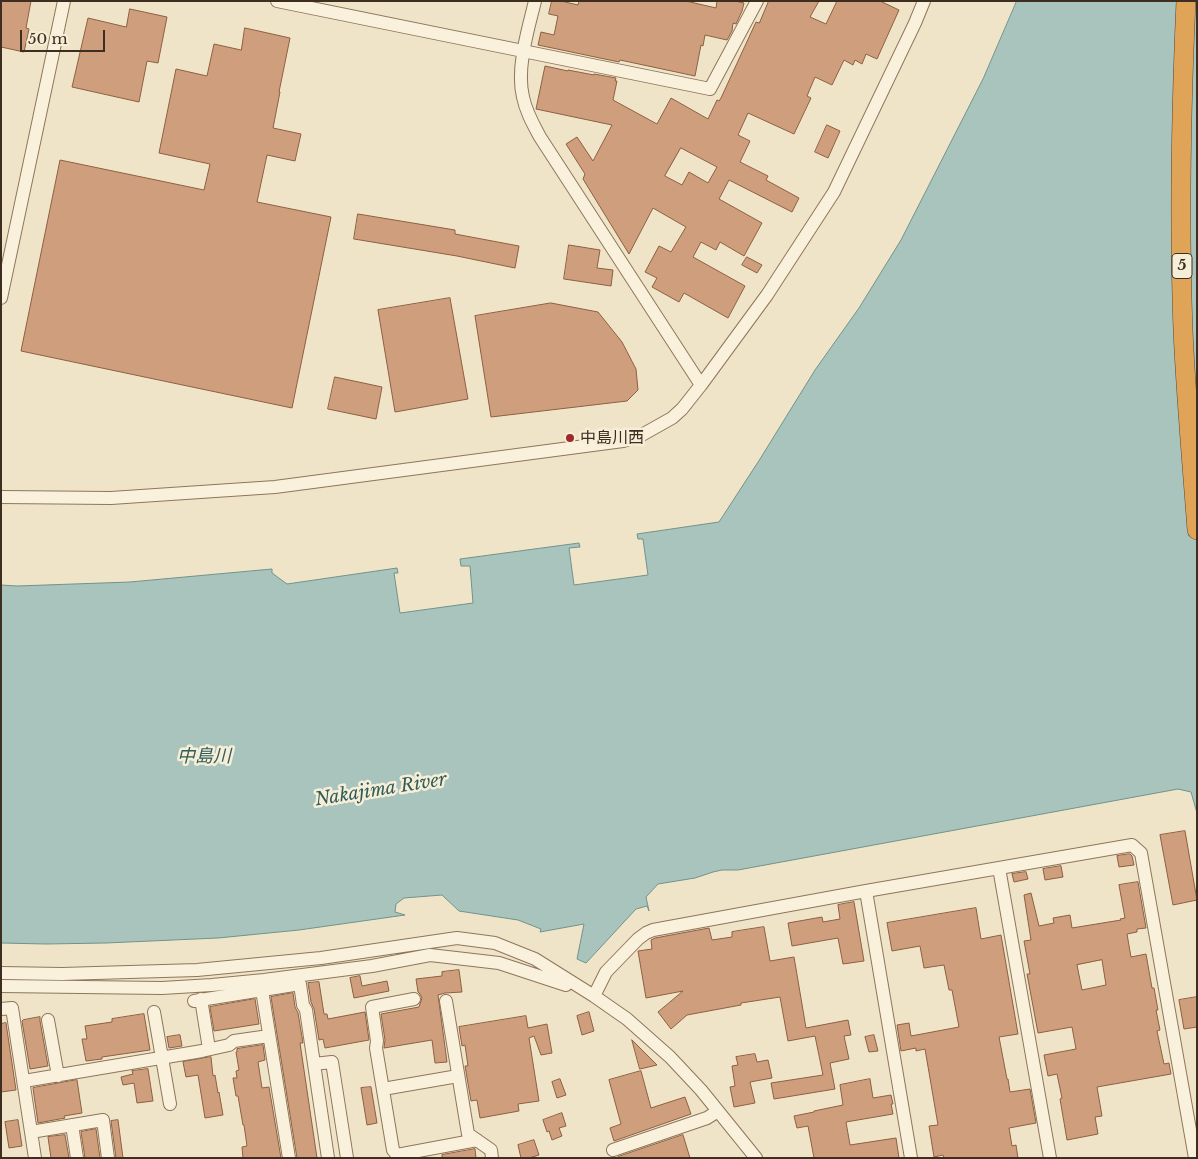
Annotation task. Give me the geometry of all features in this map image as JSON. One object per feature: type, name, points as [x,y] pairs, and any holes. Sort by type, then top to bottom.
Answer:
[{"type":"highway","name":"5","points":[[1186,1],[1181,214],[1183,332],[1197,530]]},
{"type":"street","points":[[1,298],[64,1]]},
{"type":"street","points":[[277,1],[300,4],[524,52],[710,89],[757,1]]},
{"type":"street","points":[[535,1],[520,75],[522,96],[529,116],[540,136],[701,385]]},
{"type":"street","points":[[1,497],[111,498],[275,487],[623,441],[640,436],[672,418],[682,410],[767,295],[834,192],[924,1]]},
{"type":"street","points":[[594,996],[606,972],[638,939],[653,930],[1132,845],[1141,853],[1195,1158]]},
{"type":"street","points":[[999,868],[1050,1158]]},
{"type":"street","points":[[866,891],[911,1158]]},
{"type":"street","points":[[1,973],[62,974],[197,970],[321,958],[457,938],[495,943],[535,959],[627,1019],[670,1056],[701,1090],[756,1158]]},
{"type":"street","points":[[1,986],[162,988],[212,985],[372,966],[430,955],[499,963],[594,996]]},
{"type":"street","points":[[209,1049],[198,1000],[300,984],[303,1005],[306,1010],[328,1158]]},
{"type":"street","points":[[262,990],[290,1158]]},
{"type":"street","points":[[414,999],[372,1007],[377,1041],[376,1048],[393,1150],[397,1155],[412,1155],[477,1140]]},
{"type":"street","points":[[446,1001],[468,1134],[491,1150],[492,1158]]},
{"type":"street","points":[[1,1009],[12,1008],[35,1158]]},
{"type":"street","points":[[154,1012],[170,1104]]},
{"type":"street","points":[[48,1020],[58,1076]]},
{"type":"street","points":[[24,1081],[202,1052],[229,1045],[234,1041],[269,1036]]},
{"type":"street","points":[[314,1064],[332,1062],[347,1158]]},
{"type":"street","points":[[384,1089],[458,1076]]},
{"type":"street","points":[[613,1150],[707,1118],[718,1111]]},
{"type":"street","points":[[31,1132],[103,1120],[108,1158]]},
{"type":"street","points":[[72,1125],[77,1158]]},
{"type":"water","points":[[1017,1],[1197,1],[1197,813],[1191,792],[1178,789],[738,870],[722,870],[695,878],[658,884],[646,897],[649,911],[647,906],[636,909],[586,963],[577,959],[584,924],[540,932],[541,929],[518,920],[459,911],[442,895],[404,898],[396,904],[395,912],[405,915],[299,930],[218,938],[106,943],[1,943],[1,585],[130,582],[272,569],[272,573],[287,584],[397,568],[398,573],[394,573],[400,613],[473,603],[470,566],[461,566],[460,559],[579,543],[580,547],[569,548],[574,585],[648,575],[643,539],[638,539],[637,534],[719,522],[815,370],[859,308],[901,240],[983,79]]},
{"type":"building","points":[[1,1],[31,1],[26,28],[29,29],[24,52],[1,47]]},
{"type":"building","points":[[552,1],[578,5],[579,1],[686,1],[716,8],[717,1],[744,3],[736,24],[733,23],[732,31],[727,40],[705,35],[703,46],[701,45],[695,76],[538,45],[541,32],[554,35],[558,16],[549,14]]},
{"type":"building","points":[[769,1],[819,1],[810,17],[826,24],[837,1],[880,1],[899,10],[877,59],[866,54],[862,64],[855,60],[853,65],[844,60],[832,85],[815,77],[807,96],[811,98],[794,134],[748,113],[738,135],[750,141],[740,162],[768,176],[766,180],[799,198],[792,212],[729,180],[719,199],[762,223],[744,256],[720,242],[716,250],[701,242],[693,257],[745,286],[728,318],[684,293],[679,302],[652,287],[657,278],[645,272],[659,246],[671,252],[686,227],[653,208],[629,254],[583,179],[585,174],[566,144],[577,137],[593,161],[612,125],[536,109],[545,66],[616,78],[613,100],[657,124],[671,98],[708,119],[717,100],[719,101],[721,98],[756,22],[759,23]],"holes":[[[681,148],[717,167],[708,183],[689,172],[682,185],[665,176]]]},
{"type":"building","points":[[130,9],[167,17],[158,63],[147,61],[139,102],[72,87],[88,18],[126,27]]},
{"type":"building","points":[[245,28],[290,38],[273,128],[301,134],[295,161],[267,155],[257,202],[331,217],[292,408],[21,351],[60,160],[204,190],[210,164],[159,153],[176,69],[207,76],[214,44],[241,50]]},
{"type":"building","points":[[827,125],[840,131],[828,158],[815,152]]},
{"type":"building","points":[[358,214],[455,230],[455,234],[519,246],[515,268],[457,256],[354,239]]},
{"type":"building","points":[[569,245],[600,250],[597,268],[613,270],[611,286],[564,279]]},
{"type":"building","points":[[747,257],[762,265],[757,273],[742,265]]},
{"type":"building","points":[[450,298],[468,399],[395,412],[378,310]]},
{"type":"building","points":[[551,303],[598,312],[622,342],[636,369],[638,390],[627,401],[491,417],[475,316]]},
{"type":"building","points":[[335,377],[382,387],[376,419],[328,409]]},
{"type":"building","points":[[1185,831],[1197,900],[1173,905],[1160,835]]},
{"type":"building","points":[[1130,854],[1134,865],[1119,867],[1117,856]]},
{"type":"building","points":[[1061,866],[1063,877],[1045,880],[1043,869]]},
{"type":"building","points":[[1026,872],[1028,879],[1014,882],[1012,874]]},
{"type":"building","points":[[1138,882],[1146,928],[1137,929],[1137,932],[1127,934],[1131,957],[1146,954],[1158,1010],[1156,1010],[1160,1030],[1157,1031],[1164,1064],[1169,1063],[1171,1074],[1097,1087],[1102,1116],[1095,1117],[1098,1134],[1067,1140],[1057,1074],[1048,1076],[1044,1055],[1076,1049],[1072,1027],[1038,1033],[1027,974],[1030,974],[1024,941],[1031,940],[1024,895],[1031,893],[1039,926],[1054,923],[1053,918],[1070,915],[1072,928],[1125,918],[1119,885]],"holes":[[[1102,960],[1106,985],[1082,990],[1077,965]]]},
{"type":"building","points":[[854,902],[864,961],[843,964],[838,938],[792,946],[788,923],[822,917],[823,922],[840,919],[838,905]]},
{"type":"building","points":[[976,908],[981,939],[1001,935],[1018,1034],[999,1037],[1010,1092],[1030,1089],[1036,1123],[1009,1128],[1012,1146],[1016,1145],[1018,1158],[944,1158],[943,1155],[934,1157],[929,1126],[938,1125],[925,1049],[916,1051],[916,1048],[901,1051],[897,1025],[909,1023],[911,1036],[959,1027],[952,990],[949,990],[944,965],[924,968],[920,946],[892,951],[887,923]]},
{"type":"building","points":[[764,927],[770,961],[794,957],[806,1028],[848,1020],[851,1035],[844,1036],[849,1059],[830,1063],[835,1089],[774,1099],[771,1083],[823,1075],[815,1036],[788,1041],[780,997],[741,1003],[741,1005],[687,1015],[671,1029],[658,1012],[683,991],[646,998],[638,951],[652,949],[651,940],[709,928],[712,940],[732,937],[732,932]]},
{"type":"building","points":[[459,970],[462,992],[438,995],[447,1062],[435,1063],[432,1040],[384,1048],[385,1040],[381,1014],[419,1007],[422,998],[418,992],[416,979],[442,976],[442,972]]},
{"type":"building","points":[[360,976],[362,986],[387,981],[389,991],[354,998],[350,978]]},
{"type":"building","points":[[319,982],[324,1014],[327,1014],[328,1019],[365,1012],[369,1040],[325,1048],[323,1039],[319,1040],[308,983]]},
{"type":"building","points":[[293,993],[303,1043],[300,1043],[317,1158],[297,1158],[271,997]]},
{"type":"building","points":[[1197,997],[1197,1027],[1184,1029],[1179,1000]]},
{"type":"building","points":[[255,999],[259,1024],[214,1031],[210,1007]]},
{"type":"building","points":[[589,1012],[594,1031],[582,1035],[577,1016]]},
{"type":"building","points":[[144,1014],[150,1050],[86,1061],[82,1039],[87,1039],[85,1026]]},
{"type":"building","points":[[526,1016],[528,1028],[547,1024],[552,1053],[541,1055],[534,1036],[529,1038],[539,1101],[518,1104],[519,1111],[480,1118],[477,1100],[471,1101],[465,1066],[468,1066],[465,1045],[462,1046],[459,1027]]},
{"type":"building","points":[[40,1017],[48,1066],[30,1069],[22,1021]]},
{"type":"building","points":[[6,1023],[16,1090],[1,1092],[1,1024]]},
{"type":"building","points":[[180,1035],[182,1046],[169,1048],[167,1037]]},
{"type":"building","points":[[874,1035],[878,1051],[869,1052],[865,1037]]},
{"type":"building","points":[[632,1040],[657,1065],[640,1069]]},
{"type":"building","points":[[263,1045],[265,1060],[258,1062],[262,1088],[269,1087],[281,1158],[243,1158],[242,1147],[247,1146],[233,1078],[237,1078],[236,1071],[239,1070],[236,1052],[237,1049]]},
{"type":"building","points":[[755,1054],[757,1062],[768,1060],[772,1078],[750,1082],[755,1103],[734,1107],[730,1087],[735,1086],[732,1066],[738,1065],[736,1057]]},
{"type":"building","points":[[211,1057],[213,1076],[215,1075],[223,1115],[205,1118],[198,1075],[186,1077],[183,1062]]},
{"type":"building","points":[[148,1069],[153,1101],[137,1103],[134,1083],[123,1085],[121,1077],[133,1074],[132,1071]]},
{"type":"building","points":[[641,1071],[651,1108],[685,1097],[691,1114],[614,1141],[610,1128],[621,1124],[609,1080]]},
{"type":"building","points":[[560,1079],[566,1095],[557,1098],[552,1082]]},
{"type":"building","points":[[870,1079],[873,1098],[891,1095],[893,1114],[846,1122],[850,1145],[896,1138],[899,1158],[814,1158],[808,1126],[797,1128],[794,1116],[843,1105],[840,1085]]},
{"type":"building","points":[[77,1080],[82,1113],[38,1123],[33,1088]]},
{"type":"building","points":[[371,1087],[377,1123],[367,1125],[361,1088]]},
{"type":"building","points":[[562,1113],[566,1126],[559,1128],[562,1136],[552,1140],[543,1120]]},
{"type":"building","points":[[18,1120],[22,1146],[9,1148],[5,1122]]},
{"type":"building","points":[[118,1120],[123,1158],[116,1158],[111,1121]]},
{"type":"building","points":[[96,1129],[100,1158],[85,1158],[81,1132]]},
{"type":"building","points":[[65,1135],[69,1158],[51,1158],[48,1137]]},
{"type":"building","points":[[683,1135],[690,1158],[618,1158],[618,1157]]},
{"type":"building","points":[[534,1140],[539,1155],[521,1158],[518,1145]]},
{"type":"building","points":[[475,1149],[476,1158],[442,1158],[442,1155]]},
{"type":"place","name":"中島川西","points":[[570,438]]},
{"type":"water label","name":"中島川","points":[[204,757]]},
{"type":"water label","name":"Nakajima River","points":[[381,790]]}]
